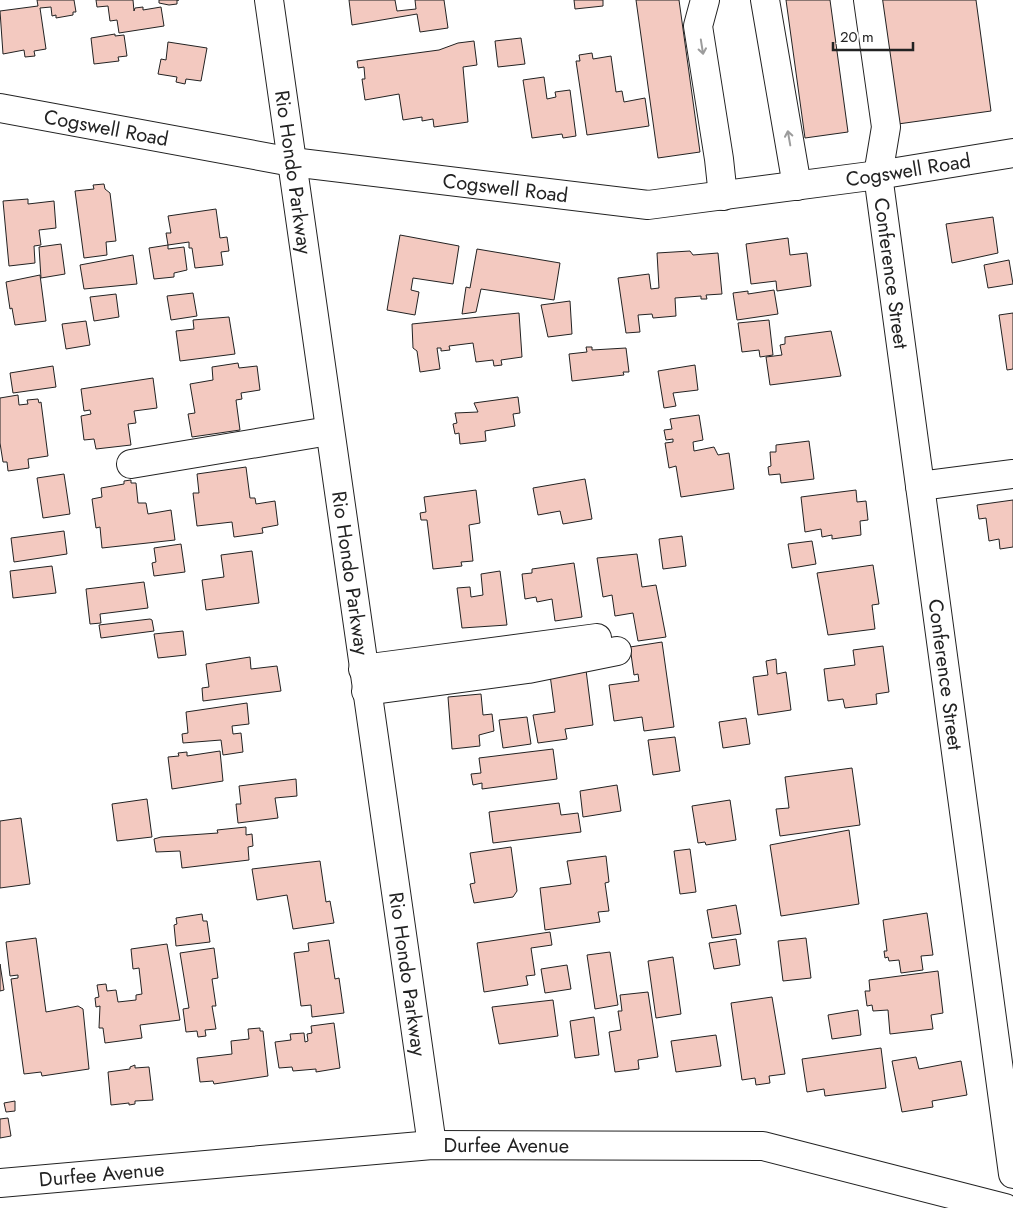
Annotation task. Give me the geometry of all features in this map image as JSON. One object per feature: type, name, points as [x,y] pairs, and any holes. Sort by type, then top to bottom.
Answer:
[{"type":"street","name":"Rio Hondo Parkway","points":[[269,0],[364,680],[432,1145]]},
{"type":"street","points":[[705,0],[698,26],[723,196]]},
{"type":"street","points":[[765,0],[797,186]]},
{"type":"street","name":"Conference Street","points":[[868,0],[886,128],[878,175],[1013,1174]]},
{"type":"street","name":"Cogswell Road","points":[[0,108],[292,162],[648,205],[878,175],[1013,154]]},
{"type":"street","points":[[131,464],[329,431]]},
{"type":"street","points":[[920,486],[1013,474]]},
{"type":"street","points":[[364,680],[614,644]]},
{"type":"street","name":"Durfee Avenue","points":[[0,1183],[432,1145],[764,1146],[1005,1208]]},
{"type":"building","points":[[37,0],[74,0],[76,12],[73,12],[73,15],[56,18],[56,15],[52,16],[51,7],[40,8],[46,49],[34,51],[35,56],[25,57],[24,50],[3,54],[0,11],[38,6]]},
{"type":"building","points":[[96,0],[133,0],[134,11],[135,8],[143,7],[143,10],[161,7],[164,26],[119,33],[117,20],[110,21],[108,6],[97,7]]},
{"type":"building","points":[[159,0],[177,0],[177,4],[159,3]]},
{"type":"building","points":[[349,0],[395,0],[397,11],[416,9],[415,0],[444,0],[448,28],[420,32],[417,14],[352,25]]},
{"type":"building","points":[[574,0],[603,0],[603,6],[575,9]]},
{"type":"building","points":[[636,0],[679,0],[700,152],[658,158]]},
{"type":"building","points":[[786,0],[830,0],[848,132],[805,138]]},
{"type":"building","points":[[881,0],[976,0],[991,111],[898,124]]},
{"type":"building","points":[[115,34],[115,36],[124,35],[127,56],[118,57],[119,61],[94,64],[91,38]]},
{"type":"building","points":[[521,38],[525,64],[498,67],[495,41]]},
{"type":"building","points":[[474,41],[477,65],[463,67],[468,122],[434,127],[433,119],[422,121],[422,117],[403,120],[399,94],[365,100],[362,79],[365,79],[364,67],[358,68],[357,61],[439,50],[458,43]]},
{"type":"building","points":[[168,42],[207,48],[201,81],[186,79],[185,84],[176,82],[177,77],[158,74],[161,59],[166,60]]},
{"type":"building","points":[[592,53],[593,59],[611,56],[616,92],[622,91],[624,102],[645,98],[649,126],[587,135],[576,61],[580,61],[579,55]]},
{"type":"building","points":[[544,77],[547,99],[556,97],[555,92],[570,90],[576,136],[563,138],[562,134],[532,138],[523,80]]},
{"type":"building","points":[[104,184],[105,189],[110,193],[116,241],[106,242],[107,255],[84,258],[75,191],[94,189],[93,185]]},
{"type":"building","points":[[28,199],[28,204],[54,201],[56,228],[39,230],[41,245],[34,246],[35,263],[9,266],[3,201]]},
{"type":"building","points":[[216,209],[220,238],[227,237],[229,251],[221,252],[223,265],[195,268],[192,248],[189,248],[189,242],[168,245],[166,233],[171,233],[168,216]]},
{"type":"building","points":[[993,217],[998,253],[952,263],[946,224]]},
{"type":"building","points":[[400,235],[459,246],[453,284],[413,278],[411,290],[419,292],[415,315],[387,310]]},
{"type":"building","points":[[788,238],[790,255],[807,253],[811,286],[777,291],[776,281],[751,284],[746,244]]},
{"type":"building","points":[[61,244],[65,274],[41,278],[39,247]]},
{"type":"building","points":[[168,245],[168,249],[184,247],[187,270],[174,273],[174,277],[154,279],[149,248]]},
{"type":"building","points":[[477,249],[560,263],[554,300],[481,289],[476,312],[462,314],[466,287],[470,288]]},
{"type":"building","points":[[690,251],[693,255],[718,253],[722,294],[706,295],[707,299],[701,299],[701,296],[675,298],[676,316],[653,318],[652,314],[638,315],[640,332],[626,333],[618,278],[649,274],[651,289],[659,288],[657,253]]},
{"type":"building","points":[[133,255],[137,284],[84,289],[80,265]]},
{"type":"building","points":[[1009,260],[1013,284],[988,288],[984,265]]},
{"type":"building","points":[[40,275],[46,321],[15,325],[12,308],[10,309],[6,282]]},
{"type":"building","points":[[774,290],[778,314],[737,320],[733,293],[748,291],[748,294]]},
{"type":"building","points":[[193,293],[197,316],[171,320],[167,296]]},
{"type":"building","points":[[116,294],[119,317],[94,321],[90,297]]},
{"type":"building","points":[[570,301],[572,334],[548,337],[541,305]]},
{"type":"building","points":[[519,313],[522,357],[501,360],[502,365],[494,366],[493,360],[476,362],[473,343],[449,346],[450,350],[441,351],[441,348],[437,348],[440,369],[420,372],[417,351],[413,348],[412,324]]},
{"type":"building","points":[[1013,313],[1013,369],[1007,370],[999,315]]},
{"type":"building","points":[[229,317],[235,354],[180,361],[176,331],[194,329],[193,320]]},
{"type":"building","points":[[769,320],[773,355],[760,357],[759,350],[742,352],[738,323]]},
{"type":"building","points":[[86,321],[90,345],[66,349],[62,324]]},
{"type":"building","points":[[831,331],[841,376],[770,385],[766,357],[782,355],[780,345],[785,344],[785,337]]},
{"type":"building","points":[[586,347],[592,347],[592,350],[626,348],[629,372],[623,372],[624,375],[572,381],[569,354],[587,352]]},
{"type":"building","points":[[238,363],[239,368],[257,366],[260,390],[241,393],[242,399],[236,400],[240,430],[192,437],[188,414],[195,413],[190,384],[213,380],[212,367]]},
{"type":"building","points":[[695,365],[698,390],[673,393],[676,406],[664,408],[658,371]]},
{"type":"building","points":[[53,366],[56,387],[13,393],[10,373]]},
{"type":"building","points":[[153,378],[157,408],[134,411],[136,423],[128,424],[131,445],[96,449],[94,439],[84,440],[81,416],[91,414],[90,410],[84,411],[81,389]]},
{"type":"building","points":[[18,395],[19,405],[28,404],[27,400],[38,399],[39,403],[41,402],[48,456],[28,459],[29,468],[8,471],[7,462],[3,462],[0,443],[0,398]]},
{"type":"building","points":[[518,397],[520,413],[513,414],[515,426],[485,431],[486,441],[460,444],[459,433],[455,434],[453,424],[457,423],[455,413],[478,412],[474,403]]},
{"type":"building","points":[[699,415],[703,440],[693,442],[694,451],[714,447],[718,455],[729,453],[734,489],[681,497],[676,466],[669,468],[665,443],[673,442],[673,439],[666,440],[664,430],[672,429],[670,419]]},
{"type":"building","points":[[809,441],[814,479],[781,483],[780,474],[769,475],[768,467],[771,466],[770,452],[776,452],[776,445]]},
{"type":"building","points":[[246,467],[250,498],[255,498],[256,504],[275,501],[278,525],[262,528],[263,533],[234,537],[232,522],[197,526],[193,493],[199,493],[197,474]]},
{"type":"building","points":[[64,474],[70,514],[43,518],[37,478]]},
{"type":"building","points":[[585,479],[592,519],[563,524],[560,511],[538,515],[533,488]]},
{"type":"building","points":[[131,480],[131,483],[136,483],[138,503],[146,503],[148,514],[171,510],[175,540],[102,548],[100,527],[96,528],[92,499],[102,497],[101,488],[124,484],[124,481]]},
{"type":"building","points":[[476,490],[480,523],[469,525],[473,561],[461,562],[462,566],[433,569],[427,520],[421,520],[420,513],[426,512],[424,497]]},
{"type":"building","points":[[856,490],[857,502],[866,501],[868,520],[860,521],[861,535],[832,539],[832,535],[822,537],[821,529],[805,532],[801,497]]},
{"type":"building","points":[[1013,500],[1013,547],[1000,549],[999,539],[989,541],[986,518],[979,519],[977,505]]},
{"type":"building","points":[[64,531],[67,554],[14,562],[11,538]]},
{"type":"building","points":[[682,536],[686,566],[663,569],[659,539]]},
{"type":"building","points":[[812,541],[816,564],[792,568],[788,544]]},
{"type":"building","points":[[181,544],[185,572],[154,576],[152,563],[156,562],[154,548]]},
{"type":"building","points":[[252,551],[259,603],[206,610],[202,580],[224,577],[221,555]]},
{"type":"building","points":[[637,554],[642,587],[656,585],[666,637],[638,641],[633,613],[615,616],[612,595],[603,597],[597,558]]},
{"type":"building","points":[[574,563],[582,617],[555,621],[552,599],[537,602],[536,597],[525,599],[522,574],[532,573],[532,569]]},
{"type":"building","points":[[873,565],[879,604],[872,605],[875,629],[828,635],[817,573]]},
{"type":"building","points":[[52,566],[56,593],[13,598],[10,571]]},
{"type":"building","points":[[500,571],[507,625],[462,628],[457,588],[470,587],[471,597],[483,595],[481,574]]},
{"type":"building","points":[[144,582],[148,608],[100,614],[101,623],[90,624],[86,589]]},
{"type":"building","points":[[152,620],[154,631],[101,638],[99,625]]},
{"type":"building","points":[[183,631],[186,655],[158,658],[154,634]]},
{"type":"building","points":[[662,642],[674,727],[644,731],[642,717],[614,721],[609,685],[639,681],[638,674],[634,675],[630,647]]},
{"type":"building","points":[[883,646],[889,692],[876,694],[877,704],[845,708],[843,699],[828,701],[824,669],[855,665],[853,650]]},
{"type":"building","points":[[250,657],[251,669],[277,666],[281,691],[203,701],[202,688],[209,687],[206,664]]},
{"type":"building","points":[[776,659],[777,674],[786,672],[791,710],[758,715],[753,677],[768,675],[766,661]]},
{"type":"building","points":[[586,670],[593,725],[565,729],[567,739],[538,743],[533,715],[555,712],[550,675]]},
{"type":"building","points":[[481,694],[483,715],[492,714],[494,731],[479,735],[480,746],[452,749],[448,697]]},
{"type":"building","points":[[247,703],[249,724],[232,726],[233,734],[241,733],[243,752],[223,755],[221,740],[183,743],[182,734],[188,733],[186,712]]},
{"type":"building","points":[[527,717],[531,744],[503,748],[499,720]]},
{"type":"building","points":[[746,718],[750,744],[723,748],[719,722]]},
{"type":"building","points":[[675,737],[680,771],[653,775],[648,740]]},
{"type":"building","points":[[553,749],[557,779],[482,789],[482,783],[473,785],[471,774],[481,773],[479,758]]},
{"type":"building","points":[[220,751],[223,781],[172,789],[168,757],[179,756],[178,753],[187,752],[187,756]]},
{"type":"building","points":[[852,768],[860,825],[780,836],[776,809],[789,808],[785,777]]},
{"type":"building","points":[[296,779],[297,796],[275,798],[278,818],[238,823],[236,804],[241,804],[239,786]]},
{"type":"building","points":[[617,785],[621,811],[583,817],[580,791]]},
{"type":"building","points":[[147,799],[152,837],[117,841],[112,804]]},
{"type":"building","points":[[730,800],[736,840],[706,845],[705,842],[698,843],[692,806]]},
{"type":"building","points":[[559,803],[561,815],[578,813],[581,832],[493,843],[489,812]]},
{"type":"building","points":[[21,818],[30,884],[0,888],[0,821]]},
{"type":"building","points":[[246,827],[246,835],[252,834],[253,846],[248,847],[249,860],[182,868],[180,851],[156,852],[154,839],[161,837],[218,833],[217,830]]},
{"type":"building","points":[[849,830],[859,904],[781,916],[770,845]]},
{"type":"building","points":[[511,847],[517,891],[513,897],[474,903],[470,884],[475,883],[470,853]]},
{"type":"building","points":[[690,849],[696,892],[680,894],[674,851]]},
{"type":"building","points":[[606,856],[609,882],[605,883],[609,911],[598,912],[600,922],[545,930],[540,888],[571,884],[567,861]]},
{"type":"building","points":[[320,861],[326,902],[330,901],[334,923],[293,929],[287,895],[257,900],[252,869]]},
{"type":"building","points":[[736,905],[741,934],[712,938],[707,910]]},
{"type":"building","points":[[927,913],[933,955],[921,956],[923,970],[901,973],[899,960],[889,961],[888,957],[885,958],[884,951],[887,951],[883,920]]},
{"type":"building","points":[[202,914],[203,921],[207,921],[210,942],[176,946],[174,925],[177,924],[176,918]]},
{"type":"building","points":[[550,932],[552,945],[531,948],[535,975],[526,976],[528,985],[484,992],[477,943]]},
{"type":"building","points":[[36,938],[46,1012],[78,1006],[83,1009],[89,1069],[42,1076],[41,1072],[24,1074],[11,979],[18,978],[18,975],[10,976],[6,942]]},
{"type":"building","points":[[806,938],[811,978],[783,981],[778,941]]},
{"type":"building","points":[[736,939],[740,965],[714,969],[709,943]]},
{"type":"building","points":[[329,940],[335,979],[339,978],[344,1013],[312,1017],[311,1005],[301,1006],[294,953],[309,951],[308,943]]},
{"type":"building","points":[[167,944],[180,1020],[140,1025],[142,1038],[105,1043],[103,1028],[99,1028],[100,1006],[96,1007],[95,998],[99,997],[97,985],[106,984],[107,991],[116,990],[118,1002],[136,1000],[136,995],[142,994],[139,968],[133,969],[131,949]]},
{"type":"building","points":[[214,948],[218,978],[212,979],[216,1006],[212,1006],[216,1029],[205,1030],[206,1036],[198,1037],[197,1031],[186,1032],[183,1009],[189,1008],[180,953]]},
{"type":"building","points":[[610,952],[618,1005],[595,1009],[587,955]]},
{"type":"building","points":[[673,957],[681,1014],[656,1018],[648,961]]},
{"type":"building","points":[[0,964],[4,990],[0,991]]},
{"type":"building","points":[[567,965],[571,989],[545,993],[541,969]]},
{"type":"building","points":[[938,971],[943,1013],[931,1015],[933,1029],[890,1034],[888,1010],[873,1011],[872,1005],[867,1006],[865,991],[870,991],[869,980]]},
{"type":"building","points":[[648,992],[658,1057],[638,1060],[639,1069],[615,1072],[609,1032],[621,1030],[618,1011],[622,1011],[620,995]]},
{"type":"building","points":[[772,997],[785,1074],[769,1076],[770,1083],[756,1085],[755,1078],[742,1080],[731,1003]]},
{"type":"building","points":[[553,1000],[558,1036],[499,1044],[492,1007]]},
{"type":"building","points":[[858,1010],[861,1035],[832,1039],[828,1015]]},
{"type":"building","points":[[594,1017],[599,1055],[575,1058],[570,1021]]},
{"type":"building","points":[[334,1023],[340,1068],[316,1072],[316,1069],[293,1071],[292,1067],[279,1068],[275,1042],[291,1040],[290,1034],[304,1033],[305,1042],[308,1041],[307,1034],[312,1033],[311,1026]]},
{"type":"building","points":[[260,1028],[260,1031],[263,1031],[268,1076],[214,1084],[213,1081],[200,1082],[197,1058],[232,1054],[231,1041],[249,1039],[248,1029]]},
{"type":"building","points":[[716,1035],[721,1066],[676,1072],[671,1041]]},
{"type":"building","points":[[881,1048],[886,1088],[825,1096],[824,1089],[807,1092],[802,1059]]},
{"type":"building","points":[[916,1057],[919,1069],[961,1061],[967,1095],[932,1101],[933,1107],[902,1112],[892,1061]]},
{"type":"building","points":[[135,1065],[135,1068],[149,1067],[153,1100],[135,1101],[135,1104],[129,1105],[129,1103],[111,1105],[108,1072],[130,1069],[130,1067]]},
{"type":"building","points":[[15,1101],[15,1111],[6,1112],[4,1103]]},
{"type":"building","points":[[8,1118],[11,1136],[0,1138],[0,1119]]}]
